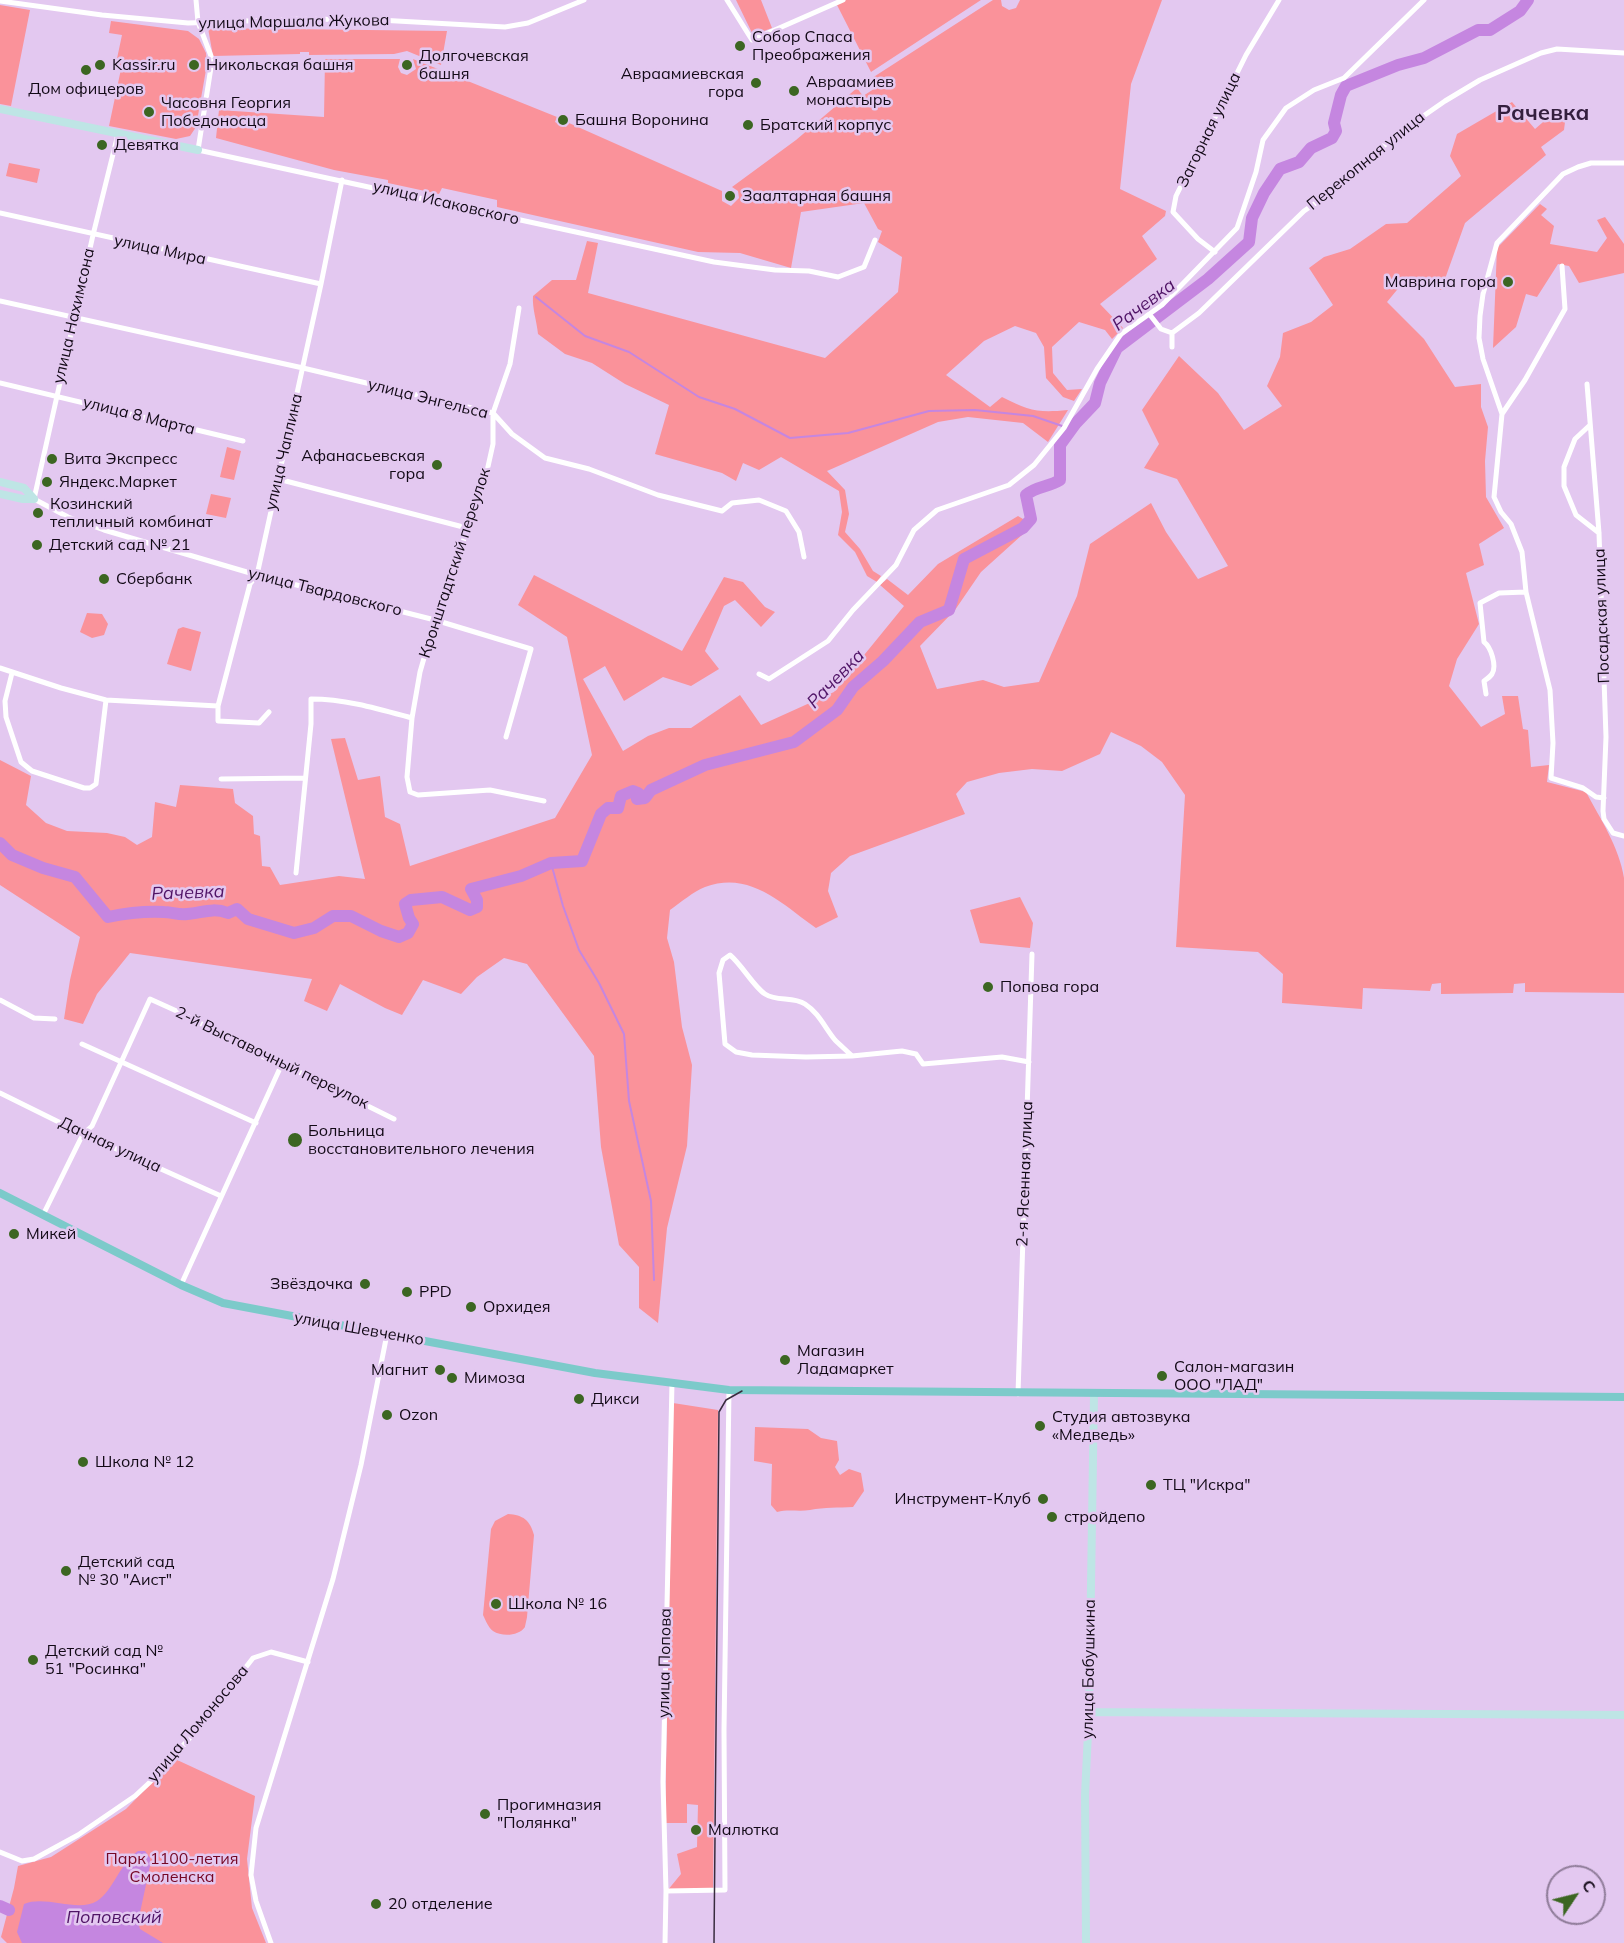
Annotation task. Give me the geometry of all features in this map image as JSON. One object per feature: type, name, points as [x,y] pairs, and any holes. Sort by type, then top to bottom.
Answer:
[{"type":"main road","name":"улица Шевченко","points":[[0,1193],[223,1303],[596,1373],[672,1383],[742,1391],[1624,1397]]},
{"type":"street","points":[[196,0],[198,22],[212,58],[198,150]]},
{"type":"street","name":"улица Маршала Жукова","points":[[0,1],[176,23],[303,19],[379,20],[514,27],[584,0]]},
{"type":"street","points":[[727,0],[752,40],[843,0]]},
{"type":"street","name":"Загорная улица","points":[[1215,252],[1198,239],[1173,212],[1176,196],[1246,55],[1279,0]]},
{"type":"street","points":[[759,674],[769,679],[828,641],[853,610],[896,565],[914,530],[937,510],[1009,485],[1034,465],[1064,429],[1097,369],[1121,334],[1150,316],[1237,228],[1256,172],[1263,140],[1286,108],[1314,90],[1344,78],[1424,0]]},
{"type":"street","name":"Перекопная улица","points":[[1172,333],[1199,313],[1304,211],[1326,196],[1396,135],[1445,101],[1480,80],[1541,53],[1557,49],[1624,53]]},
{"type":"street","name":"улица Исаковского","points":[[0,109],[342,180],[702,260],[775,270],[809,271],[838,277],[864,267],[875,240]]},
{"type":"street","name":"улица Нахимсона","points":[[34,499],[118,134]]},
{"type":"street","points":[[1604,798],[1596,797],[1583,788],[1551,778],[1553,743],[1550,690],[1526,592],[1522,552],[1511,524],[1494,497],[1502,414],[1483,359],[1479,338],[1483,294],[1497,243],[1563,174],[1592,163],[1624,163]]},
{"type":"street","name":"улица Чаплина","points":[[269,712],[259,723],[218,721],[218,706],[250,584],[257,575],[342,180]]},
{"type":"street","name":"улица Мира","points":[[0,213],[321,284]]},
{"type":"street","points":[[1502,414],[1525,381],[1565,309],[1562,266]]},
{"type":"street","name":"улица Энгельса","points":[[0,301],[493,413],[512,434],[544,458],[589,469],[658,495],[722,511],[732,503],[759,500],[786,511],[799,532],[804,556]]},
{"type":"street","name":"Кронштадтский переулок","points":[[519,308],[510,364],[493,413],[493,444],[485,480],[435,620],[420,672],[412,718],[407,777],[411,792],[418,795],[490,790],[544,801]]},
{"type":"street","points":[[1150,316],[1161,329],[1172,333],[1172,347]]},
{"type":"street","name":"улица 8 Марта","points":[[0,383],[243,441]]},
{"type":"street","name":"Посадская улица","points":[[1587,384],[1599,533],[1606,737],[1604,819],[1613,833],[1624,836]]},
{"type":"street","points":[[1590,425],[1575,439],[1564,467],[1564,486],[1576,515],[1599,533]]},
{"type":"street","points":[[278,479],[467,528]]},
{"type":"street","name":"улица Твардовского","points":[[0,482],[24,488],[34,499],[68,517],[104,530],[257,575],[435,620],[531,649],[506,737]]},
{"type":"street","name":"улица Твардовского","points":[[0,494],[34,499]]},
{"type":"street","points":[[1486,694],[1484,681],[1493,673],[1494,666],[1489,646],[1484,642],[1480,603],[1499,593],[1526,592]]},
{"type":"street","points":[[0,668],[12,674],[106,700],[218,706]]},
{"type":"street","points":[[12,674],[5,701],[6,717],[21,762],[32,771],[84,788],[90,788],[96,784],[106,700]]},
{"type":"street","points":[[296,873],[311,699],[356,703],[412,718]]},
{"type":"street","points":[[221,779],[305,778]]},
{"type":"street","name":"2-я Ясенная улица","points":[[1018,1394],[1032,954]]},
{"type":"street","points":[[852,1056],[835,1040],[819,1016],[806,1004],[795,999],[775,998],[764,993],[730,955],[723,960],[720,973],[725,1044],[736,1052],[806,1057],[852,1056],[902,1051],[916,1054],[924,1064],[1002,1057],[1029,1062]]},
{"type":"street","name":"2-й Выставочный переулок","points":[[122,1061],[150,999],[181,1012],[281,1066],[297,1071],[394,1119]]},
{"type":"street","points":[[0,1000],[34,1018],[55,1019]]},
{"type":"street","points":[[82,1044],[256,1123]]},
{"type":"street","points":[[43,1215],[82,1134],[92,1126],[122,1061]]},
{"type":"street","points":[[181,1284],[281,1066]]},
{"type":"street","name":"Дачная улица","points":[[0,1093],[82,1134],[221,1196]]},
{"type":"street","points":[[271,1943],[256,1901],[251,1875],[256,1828],[333,1579],[361,1465],[387,1334]]},
{"type":"street","name":"улица Попова","points":[[665,1943],[663,1782],[672,1383]]},
{"type":"street","points":[[666,1891],[725,1890],[724,1730],[729,1390]]},
{"type":"street","name":"улица Бабушкина","points":[[1086,1943],[1085,1795],[1089,1712],[1094,1395]]},
{"type":"street","name":"улица Ломоносова","points":[[0,1852],[22,1861],[34,1859],[78,1836],[135,1796],[197,1730],[253,1658],[271,1652],[308,1662]]},
{"type":"street","points":[[1089,1712],[1624,1714]]},
{"type":"green space","points":[[736,0],[761,0],[772,28],[753,35]]},
{"type":"green space","points":[[846,0],[981,0],[871,72],[837,5]]},
{"type":"green space","points":[[993,0],[1001,0],[1002,6],[1009,10],[1016,8],[1020,0],[1162,0],[1131,84],[1120,189],[1166,211],[1165,216],[1142,236],[1157,259],[1100,304],[1123,328],[1112,339],[1105,330],[1079,322],[1052,347],[1053,373],[1067,390],[1082,389],[1074,401],[1063,397],[1046,378],[1044,347],[1036,333],[1015,326],[984,341],[946,375],[990,407],[1002,397],[1034,410],[1068,410],[1048,442],[1023,423],[968,417],[938,422],[827,471],[845,490],[849,514],[845,532],[860,549],[873,571],[881,576],[877,582],[867,576],[855,552],[838,535],[842,512],[839,491],[781,457],[759,470],[743,463],[736,481],[722,473],[655,454],[669,405],[625,384],[592,363],[565,354],[538,334],[533,301],[533,296],[552,280],[576,280],[587,241],[598,243],[588,293],[825,358],[898,292],[902,257],[878,242],[882,231],[878,229],[864,203],[801,212],[791,268],[740,253],[698,252],[497,207],[497,200],[442,188],[439,194],[388,183],[388,180],[334,170],[216,138],[219,110],[324,117],[325,59],[400,59],[398,67],[401,73],[407,75],[416,69],[413,59],[557,117],[555,122],[566,127],[569,123],[722,191],[722,201],[731,206],[739,198],[738,191],[732,187],[796,140],[857,88],[863,96],[877,87],[872,78]]},
{"type":"green space","points":[[0,5],[30,10],[11,106],[0,104]]},
{"type":"green space","points":[[111,21],[188,31],[199,39],[206,53],[207,64],[196,127],[190,136],[176,139],[109,126],[121,69],[115,68],[122,35],[109,33]]},
{"type":"green space","points":[[208,28],[447,31],[441,65],[407,51],[394,54],[309,55],[309,52],[300,52],[300,54],[213,56]]},
{"type":"green space","points":[[1512,102],[1535,129],[1557,110],[1565,122],[1564,130],[1541,147],[1546,155],[1465,223],[1441,290],[1406,279],[1387,302],[1424,339],[1455,387],[1481,384],[1481,407],[1488,427],[1485,461],[1486,497],[1504,528],[1479,544],[1484,565],[1466,573],[1479,624],[1457,659],[1449,686],[1481,727],[1505,714],[1502,696],[1518,696],[1523,729],[1528,730],[1531,767],[1549,765],[1547,782],[1586,792],[1614,845],[1622,867],[1624,878],[1624,993],[1525,992],[1525,983],[1514,984],[1513,993],[1441,994],[1441,983],[1432,984],[1430,991],[1363,988],[1362,1009],[1282,1003],[1283,974],[1258,952],[1176,947],[1185,795],[1162,762],[1141,746],[1111,732],[1100,754],[1062,771],[1032,769],[999,773],[967,782],[956,794],[965,814],[850,856],[831,873],[828,891],[838,917],[816,928],[765,892],[737,883],[721,883],[705,887],[670,910],[667,938],[674,962],[682,1027],[692,1065],[687,1146],[667,1228],[658,1323],[639,1308],[639,1267],[619,1245],[601,1147],[594,1056],[527,964],[504,958],[477,977],[461,994],[423,980],[402,1015],[340,984],[327,1011],[304,1001],[312,979],[130,953],[97,994],[83,1024],[64,1019],[80,937],[0,885],[0,760],[31,776],[26,805],[46,823],[67,831],[107,833],[125,837],[137,845],[152,837],[155,802],[176,807],[180,785],[233,789],[235,803],[253,816],[254,834],[260,836],[262,866],[270,867],[280,885],[339,876],[365,879],[331,739],[345,738],[358,780],[380,776],[385,817],[400,824],[410,866],[555,818],[592,755],[567,637],[518,605],[534,575],[682,651],[724,577],[743,582],[765,607],[775,612],[761,627],[735,600],[724,606],[705,651],[719,669],[691,686],[663,677],[624,701],[605,666],[583,679],[623,751],[648,736],[669,728],[691,728],[740,695],[761,725],[834,692],[904,606],[880,585],[887,579],[908,595],[938,564],[1018,516],[1033,525],[981,572],[955,610],[920,646],[937,689],[983,680],[1004,687],[1039,682],[1077,596],[1090,544],[1151,503],[1166,532],[1198,579],[1228,566],[1177,479],[1144,468],[1159,444],[1142,410],[1179,356],[1218,393],[1244,430],[1282,406],[1267,386],[1280,357],[1283,333],[1311,322],[1333,305],[1309,268],[1324,257],[1350,249],[1386,224],[1407,223],[1461,176],[1450,156],[1457,134]]},
{"type":"green space","points":[[9,163],[40,169],[37,183],[6,176]]},
{"type":"green space","points":[[1540,204],[1547,209],[1541,215],[1554,226],[1550,244],[1597,252],[1607,238],[1597,220],[1605,217],[1624,244],[1624,273],[1579,283],[1569,266],[1558,264],[1537,297],[1526,294],[1516,327],[1493,348],[1497,248]]},
{"type":"green space","points":[[227,447],[241,451],[234,480],[220,477]]},
{"type":"green space","points":[[211,494],[231,498],[226,518],[206,514]]},
{"type":"green space","points":[[87,613],[102,614],[108,624],[104,635],[92,638],[80,632]]},
{"type":"green space","points":[[183,627],[201,632],[191,671],[167,664],[178,629]]},
{"type":"green space","points":[[1020,897],[1033,923],[1030,948],[980,943],[970,910]]},
{"type":"green space","points":[[673,1403],[718,1410],[713,1890],[667,1891],[681,1874],[677,1854],[697,1847],[698,1805],[687,1804],[687,1823],[665,1823]]},
{"type":"green space","points":[[755,1427],[808,1429],[821,1438],[837,1441],[839,1460],[835,1467],[840,1475],[849,1469],[861,1473],[864,1491],[853,1507],[777,1512],[771,1505],[772,1464],[754,1461]]},
{"type":"green space","points":[[508,1514],[525,1519],[534,1535],[525,1627],[515,1634],[505,1635],[493,1631],[483,1615],[491,1529],[495,1521]]},
{"type":"green space","name":"Парк 1100-летия Смоленска","points":[[175,1759],[255,1796],[247,1859],[252,1908],[266,1943],[7,1943],[1,1937],[18,1866],[51,1857],[126,1809]]},
{"type":"water","name":"Поповский","points":[[138,1851],[145,1851],[150,1858],[150,1866],[138,1922],[140,1929],[163,1943],[22,1943],[17,1932],[24,1904],[42,1901],[81,1905],[97,1901],[108,1891],[126,1862]]},
{"type":"waterway","name":"Рачевка","points":[[0,843],[12,855],[43,868],[75,877],[108,917],[149,912],[184,914],[217,910],[228,913],[237,909],[248,919],[294,933],[314,928],[333,916],[351,916],[399,937],[408,933],[413,924],[405,904],[411,900],[442,897],[470,910],[477,907],[477,900],[471,889],[521,876],[551,863],[582,861],[601,814],[608,808],[618,808],[621,796],[633,791],[638,793],[637,799],[645,798],[651,790],[705,765],[794,742],[837,710],[853,687],[883,661],[920,622],[949,610],[964,559],[1023,528],[1031,519],[1026,495],[1060,480],[1060,445],[1095,403],[1100,383],[1117,348],[1208,279],[1249,242],[1252,218],[1264,193],[1280,169],[1299,162],[1311,148],[1332,138],[1336,131],[1334,123],[1341,95],[1346,86],[1398,65],[1424,58],[1478,30],[1490,30],[1520,11],[1528,0]]},
{"type":"waterway","points":[[536,297],[585,336],[629,352],[699,397],[735,409],[790,438],[848,433],[929,411],[975,410],[1033,416],[1071,429]]},
{"type":"waterway","points":[[551,863],[579,950],[599,983],[624,1034],[629,1101],[651,1201],[654,1280]]},
{"type":"waterway","points":[[0,1906],[9,1910]]},
{"type":"tram line","points":[[714,1943],[719,1412],[726,1400],[742,1391]]},
{"type":"place","name":"Собор Спаса Преображения","points":[[740,46]]},
{"type":"place","name":"Kassir.ru","points":[[100,65]]},
{"type":"place","name":"Никольская башня","points":[[194,65]]},
{"type":"place","name":"Долгочевская башня","points":[[407,65]]},
{"type":"place","name":"Дом офицеров","points":[[86,70]]},
{"type":"place","name":"Авраамиевская гора","points":[[756,83]]},
{"type":"place","name":"Авраамиев монастырь","points":[[794,91]]},
{"type":"place","name":"Часовня Георгия Победоносца","points":[[149,112]]},
{"type":"place","name":"Башня Воронина","points":[[563,120]]},
{"type":"place","name":"Братский корпус","points":[[748,125]]},
{"type":"place","name":"Девятка","points":[[102,145]]},
{"type":"place","name":"Заалтарная башня","points":[[730,196]]},
{"type":"place","name":"Маврина гора","points":[[1508,282]]},
{"type":"place","name":"Вита Экспресс","points":[[52,459]]},
{"type":"place","name":"Афанасьевская гора","points":[[437,465]]},
{"type":"place","name":"Яндекс.Маркет","points":[[47,482]]},
{"type":"place","name":"Козинский тепличный комбинат","points":[[38,513]]},
{"type":"place","name":"Детский сад № 21","points":[[37,545]]},
{"type":"place","name":"Сбербанк","points":[[104,579]]},
{"type":"place","name":"Попова гора","points":[[988,987]]},
{"type":"place","name":"Больница восстановительного лечения","points":[[295,1140]]},
{"type":"place","name":"Микей","points":[[14,1234]]},
{"type":"place","name":"Звёздочка","points":[[365,1284]]},
{"type":"place","name":"PPD","points":[[407,1292]]},
{"type":"place","name":"Орхидея","points":[[471,1307]]},
{"type":"place","name":"Магазин Ладамаркет","points":[[785,1360]]},
{"type":"place","name":"Магнит","points":[[440,1370]]},
{"type":"place","name":"Салон-магазин ООО \"ЛАД\"","points":[[1162,1376]]},
{"type":"place","name":"Мимоза","points":[[452,1378]]},
{"type":"place","name":"Дикси","points":[[579,1399]]},
{"type":"place","name":"Ozon","points":[[387,1415]]},
{"type":"place","name":"Студия автозвука «Медведь»","points":[[1040,1426]]},
{"type":"place","name":"Школа № 12","points":[[83,1462]]},
{"type":"place","name":"ТЦ \"Искра\"","points":[[1151,1485]]},
{"type":"place","name":"Инструмент-Клуб","points":[[1043,1499]]},
{"type":"place","name":"стройдепо","points":[[1052,1517]]},
{"type":"place","name":"Детский сад № 30 \"Аист\"","points":[[66,1571]]},
{"type":"place","name":"Школа № 16","points":[[496,1604]]},
{"type":"place","name":"Детский сад № 51 \"Росинка\"","points":[[33,1660]]},
{"type":"place","name":"Прогимназия \"Полянка\"","points":[[485,1814]]},
{"type":"place","name":"Малютка","points":[[696,1830]]},
{"type":"place","name":"20 отделение","points":[[376,1904]]},
{"type":"district","name":"Рачевка","points":[[1543,113]]}]
